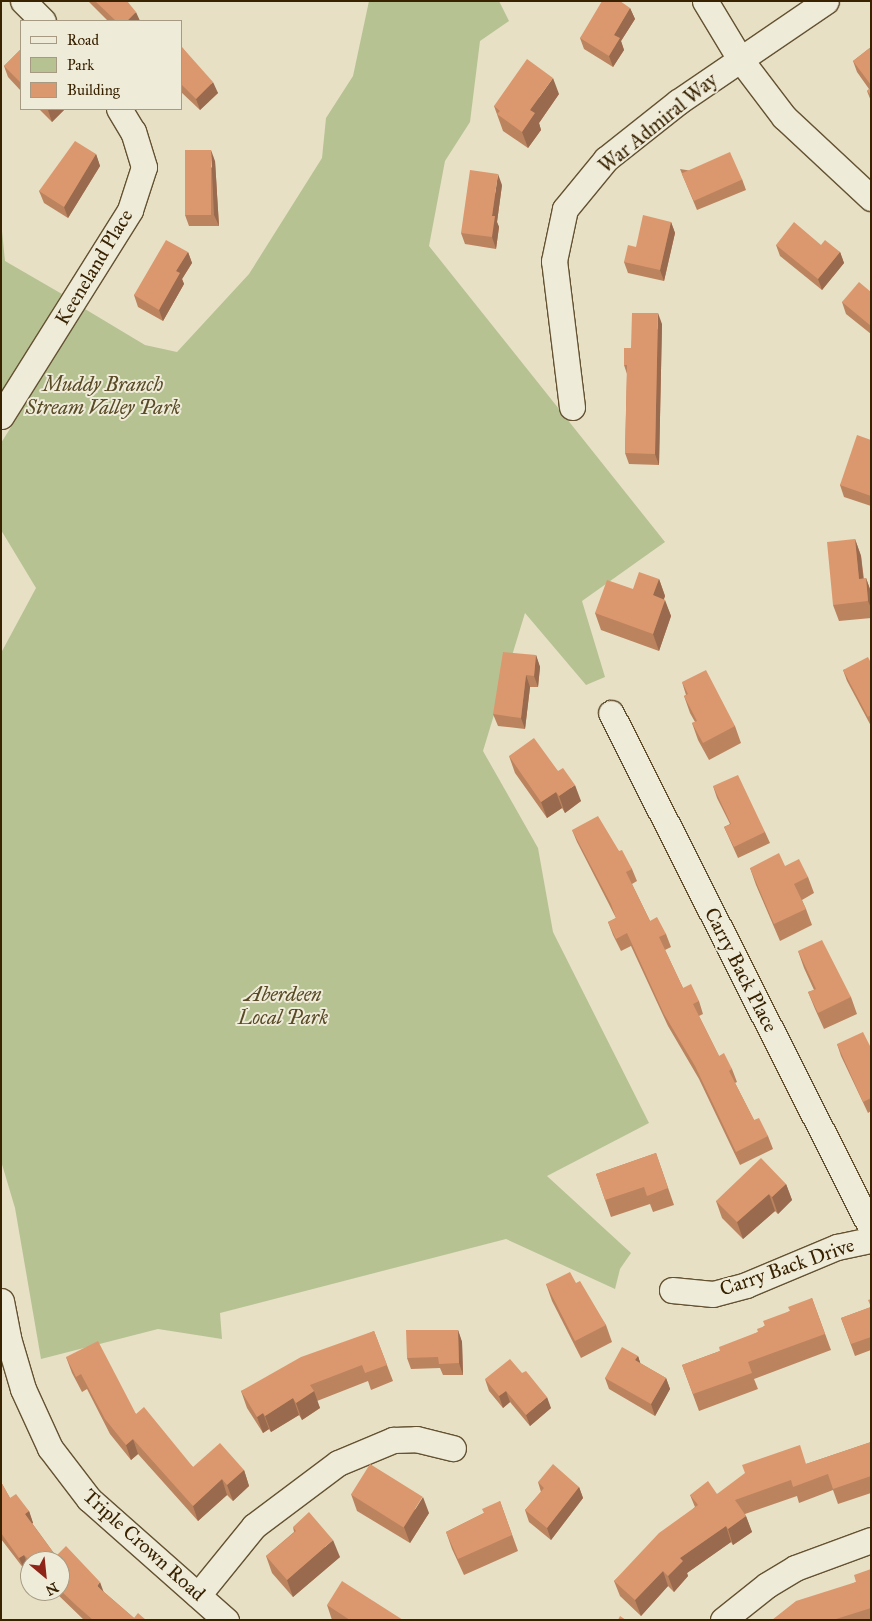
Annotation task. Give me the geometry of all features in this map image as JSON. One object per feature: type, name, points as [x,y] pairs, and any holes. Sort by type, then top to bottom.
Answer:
[{"type":"street","points":[[23,1],[42,20]]},
{"type":"street","points":[[705,1],[740,59],[784,117],[871,198]]},
{"type":"street","name":"War Admiral Way","points":[[572,407],[554,261],[565,209],[606,159],[678,102],[826,1]]},
{"type":"street","name":"Keeneland Place","points":[[1,416],[130,210],[144,167],[132,132],[120,110]]},
{"type":"street","name":"Carry Back Place","points":[[610,713],[871,1228]]},
{"type":"street","name":"Carry Back Drive","points":[[672,1290],[722,1292],[746,1285],[837,1247],[871,1240]]},
{"type":"street","name":"Triple Crown Road","points":[[1,1301],[8,1338],[23,1389],[50,1448],[89,1500],[226,1620]]},
{"type":"street","points":[[198,1595],[254,1526],[338,1464],[393,1440],[416,1439],[453,1448]]},
{"type":"street","points":[[723,1620],[767,1585],[794,1568],[871,1540]]},
{"type":"green space","name":"Aberdeen Local Park","points":[[369,1],[499,1],[509,21],[480,41],[470,122],[445,161],[429,246],[665,542],[582,601],[605,677],[586,685],[525,613],[483,751],[538,848],[553,932],[649,1123],[547,1176],[631,1253],[620,1269],[615,1289],[506,1239],[220,1313],[222,1339],[158,1329],[41,1359],[15,1208],[1,1161],[1,653],[36,588],[1,530],[1,443],[85,309],[145,345],[177,352],[249,274],[322,158],[326,118],[353,76]]},
{"type":"green space","name":"Muddy Branch Stream Valley Park","points":[[1,221],[5,261],[62,294],[1,394]]},
{"type":"building","points":[[95,1],[127,1],[136,12],[128,20],[115,20]]},
{"type":"building","points":[[602,1],[620,1],[630,8],[614,35],[620,38],[609,56],[580,38]]},
{"type":"building","points":[[182,47],[213,82],[196,99],[182,85]]},
{"type":"building","points":[[871,47],[871,85],[853,61]]},
{"type":"building","points":[[20,50],[20,82],[4,66]]},
{"type":"building","points":[[527,59],[553,78],[530,110],[535,113],[522,132],[497,114],[500,111],[494,106]]},
{"type":"building","points":[[75,141],[96,154],[64,207],[39,191]]},
{"type":"building","points":[[185,150],[211,150],[211,215],[185,215]]},
{"type":"building","points":[[730,152],[742,179],[694,201],[682,174]]},
{"type":"building","points":[[470,170],[498,174],[492,216],[495,216],[492,237],[461,233]]},
{"type":"building","points":[[643,215],[671,222],[660,270],[624,262],[628,245],[636,247]]},
{"type":"building","points":[[794,222],[821,245],[825,240],[840,252],[818,279],[776,245]]},
{"type":"building","points":[[166,240],[188,252],[176,271],[180,273],[159,310],[134,295]]},
{"type":"building","points":[[859,282],[871,292],[871,326],[842,302]]},
{"type":"building","points":[[632,313],[658,313],[655,454],[625,453],[627,365],[624,365],[624,348],[631,348]]},
{"type":"building","points":[[857,435],[871,440],[871,496],[840,485]]},
{"type":"building","points":[[855,539],[859,579],[866,578],[868,601],[833,605],[827,542]]},
{"type":"building","points":[[639,572],[659,579],[653,595],[665,600],[653,634],[595,613],[607,580],[633,589]]},
{"type":"building","points":[[503,652],[536,655],[534,676],[526,675],[521,718],[493,714]]},
{"type":"building","points":[[868,657],[871,663],[871,715],[868,717],[843,670]]},
{"type":"building","points":[[706,670],[735,726],[703,743],[692,723],[697,721],[684,696],[688,694],[682,682]]},
{"type":"building","points":[[534,738],[558,771],[563,768],[575,785],[559,796],[556,792],[541,802],[509,756]]},
{"type":"building","points":[[738,775],[765,832],[734,847],[724,827],[731,824],[713,786]]},
{"type":"building","points":[[598,816],[619,851],[622,850],[632,869],[626,872],[650,921],[657,917],[666,934],[659,937],[683,988],[691,984],[699,1001],[693,1004],[719,1056],[724,1053],[732,1069],[729,1071],[754,1120],[759,1118],[768,1136],[736,1152],[695,1066],[664,1014],[627,933],[616,939],[608,922],[616,918],[611,904],[572,830]]},
{"type":"building","points":[[779,853],[785,866],[799,859],[808,877],[794,884],[806,909],[774,924],[750,868]]},
{"type":"building","points":[[822,940],[851,997],[818,1013],[808,992],[816,989],[798,951]]},
{"type":"building","points":[[863,1032],[871,1048],[871,1098],[863,1102],[837,1044]]},
{"type":"building","points":[[656,1153],[668,1188],[647,1196],[644,1187],[605,1200],[596,1174]]},
{"type":"building","points":[[761,1158],[786,1184],[772,1197],[769,1194],[737,1222],[716,1201]]},
{"type":"building","points":[[570,1272],[576,1283],[580,1281],[606,1325],[575,1341],[546,1284]]},
{"type":"building","points":[[812,1298],[825,1334],[748,1362],[752,1373],[693,1394],[682,1365],[720,1351],[719,1347],[758,1332],[757,1329],[765,1326],[763,1321],[790,1311],[788,1307]]},
{"type":"building","points":[[871,1307],[871,1337],[851,1344],[841,1318]]},
{"type":"building","points":[[406,1330],[458,1330],[459,1363],[439,1364],[438,1357],[407,1358]]},
{"type":"building","points":[[374,1331],[387,1365],[365,1373],[362,1365],[310,1385],[314,1391],[296,1403],[293,1398],[265,1416],[263,1413],[257,1417],[241,1391],[301,1357]]},
{"type":"building","points":[[98,1341],[136,1414],[144,1407],[193,1467],[220,1443],[244,1470],[227,1485],[222,1479],[193,1506],[133,1439],[126,1445],[105,1419],[81,1374],[76,1377],[66,1357]]},
{"type":"building","points":[[622,1347],[638,1356],[635,1360],[666,1378],[651,1404],[605,1378]]},
{"type":"building","points":[[510,1359],[522,1373],[526,1371],[547,1397],[526,1415],[506,1391],[499,1396],[485,1379]]},
{"type":"building","points":[[871,1442],[871,1476],[833,1489],[828,1474],[793,1487],[791,1480],[735,1500],[746,1516],[728,1529],[726,1526],[680,1558],[683,1561],[668,1576],[663,1571],[635,1600],[614,1581],[659,1533],[698,1505],[690,1495],[708,1481],[717,1494],[745,1473],[742,1465],[800,1445],[806,1464]]},
{"type":"building","points":[[370,1464],[423,1497],[404,1527],[351,1495]]},
{"type":"building","points":[[553,1464],[579,1487],[547,1528],[525,1510],[544,1488],[538,1482]]},
{"type":"building","points":[[1,1482],[10,1498],[16,1494],[29,1511],[25,1514],[52,1551],[20,1551],[19,1558],[1,1533]]},
{"type":"building","points":[[500,1501],[512,1535],[458,1559],[446,1532],[484,1513],[482,1509]]},
{"type":"building","points":[[309,1512],[333,1540],[287,1580],[266,1556],[296,1531],[293,1527]]},
{"type":"building","points":[[66,1546],[100,1582],[97,1586],[134,1618],[138,1613],[146,1620],[93,1620],[70,1599],[70,1551],[61,1551]]},
{"type":"building","points":[[871,1569],[871,1608],[833,1620],[772,1620],[796,1601],[856,1582],[854,1575]]},
{"type":"building","points":[[342,1581],[403,1620],[350,1620],[327,1605]]},
{"type":"building","points":[[620,1616],[626,1620],[618,1620]]}]
